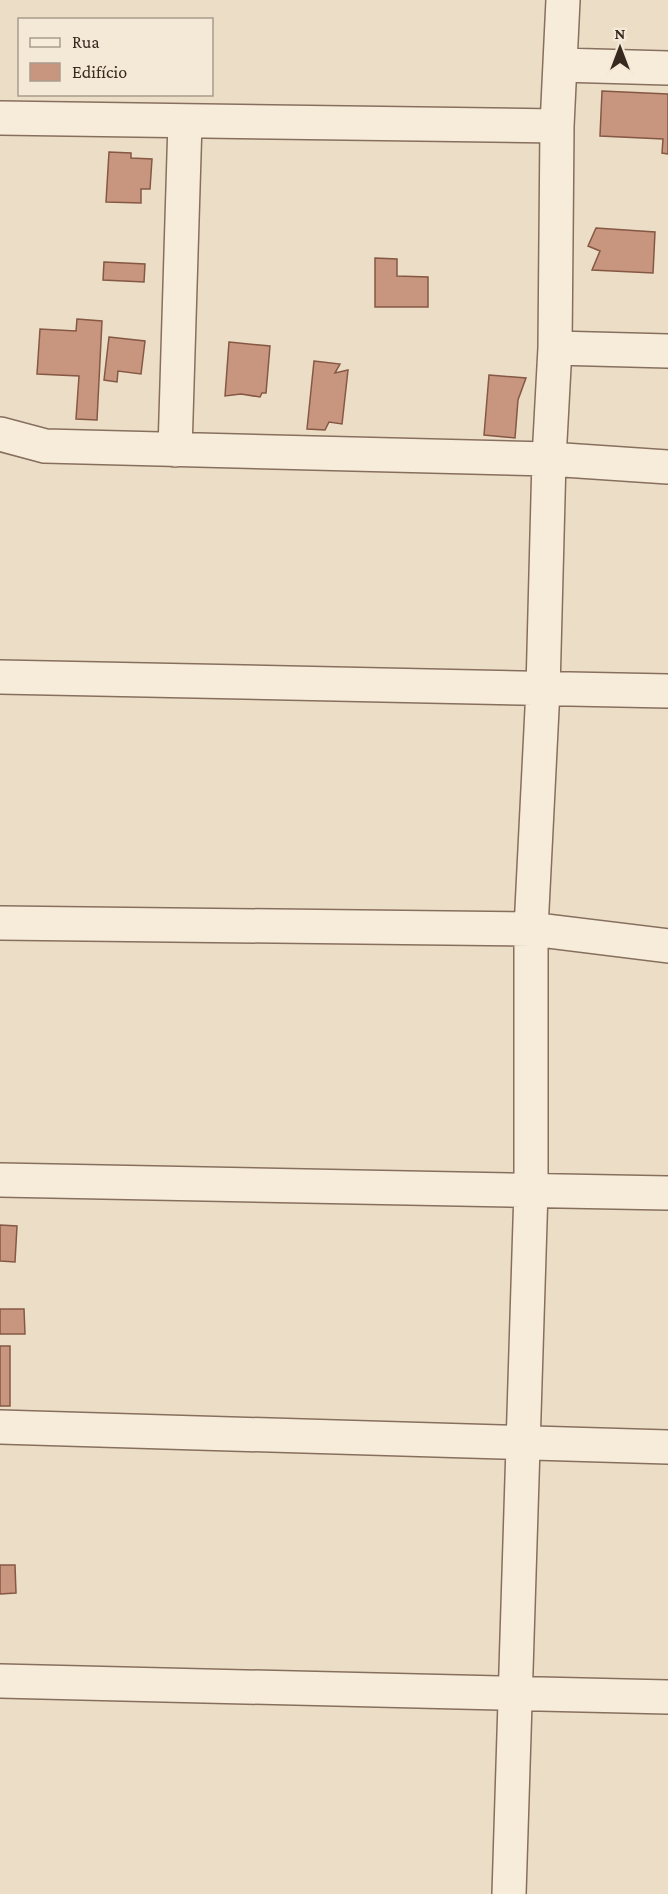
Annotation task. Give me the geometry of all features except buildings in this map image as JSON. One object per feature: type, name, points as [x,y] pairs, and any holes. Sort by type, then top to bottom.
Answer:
[{"type":"street","points":[[509,1894],[531,1190],[531,928],[543,689],[549,459],[555,348],[557,126],[563,0]]},
{"type":"street","points":[[561,65],[668,68]]},
{"type":"street","points":[[0,118],[557,126]]},
{"type":"street","points":[[176,450],[185,122]]},
{"type":"street","points":[[555,348],[668,351]]},
{"type":"street","points":[[0,434],[45,446],[549,459],[668,467]]},
{"type":"street","points":[[0,677],[668,692]]},
{"type":"street","points":[[0,923],[531,928],[668,946]]},
{"type":"street","points":[[0,1180],[668,1193]]},
{"type":"street","points":[[0,1427],[668,1447]]},
{"type":"street","points":[[0,1681],[668,1697]]}]
